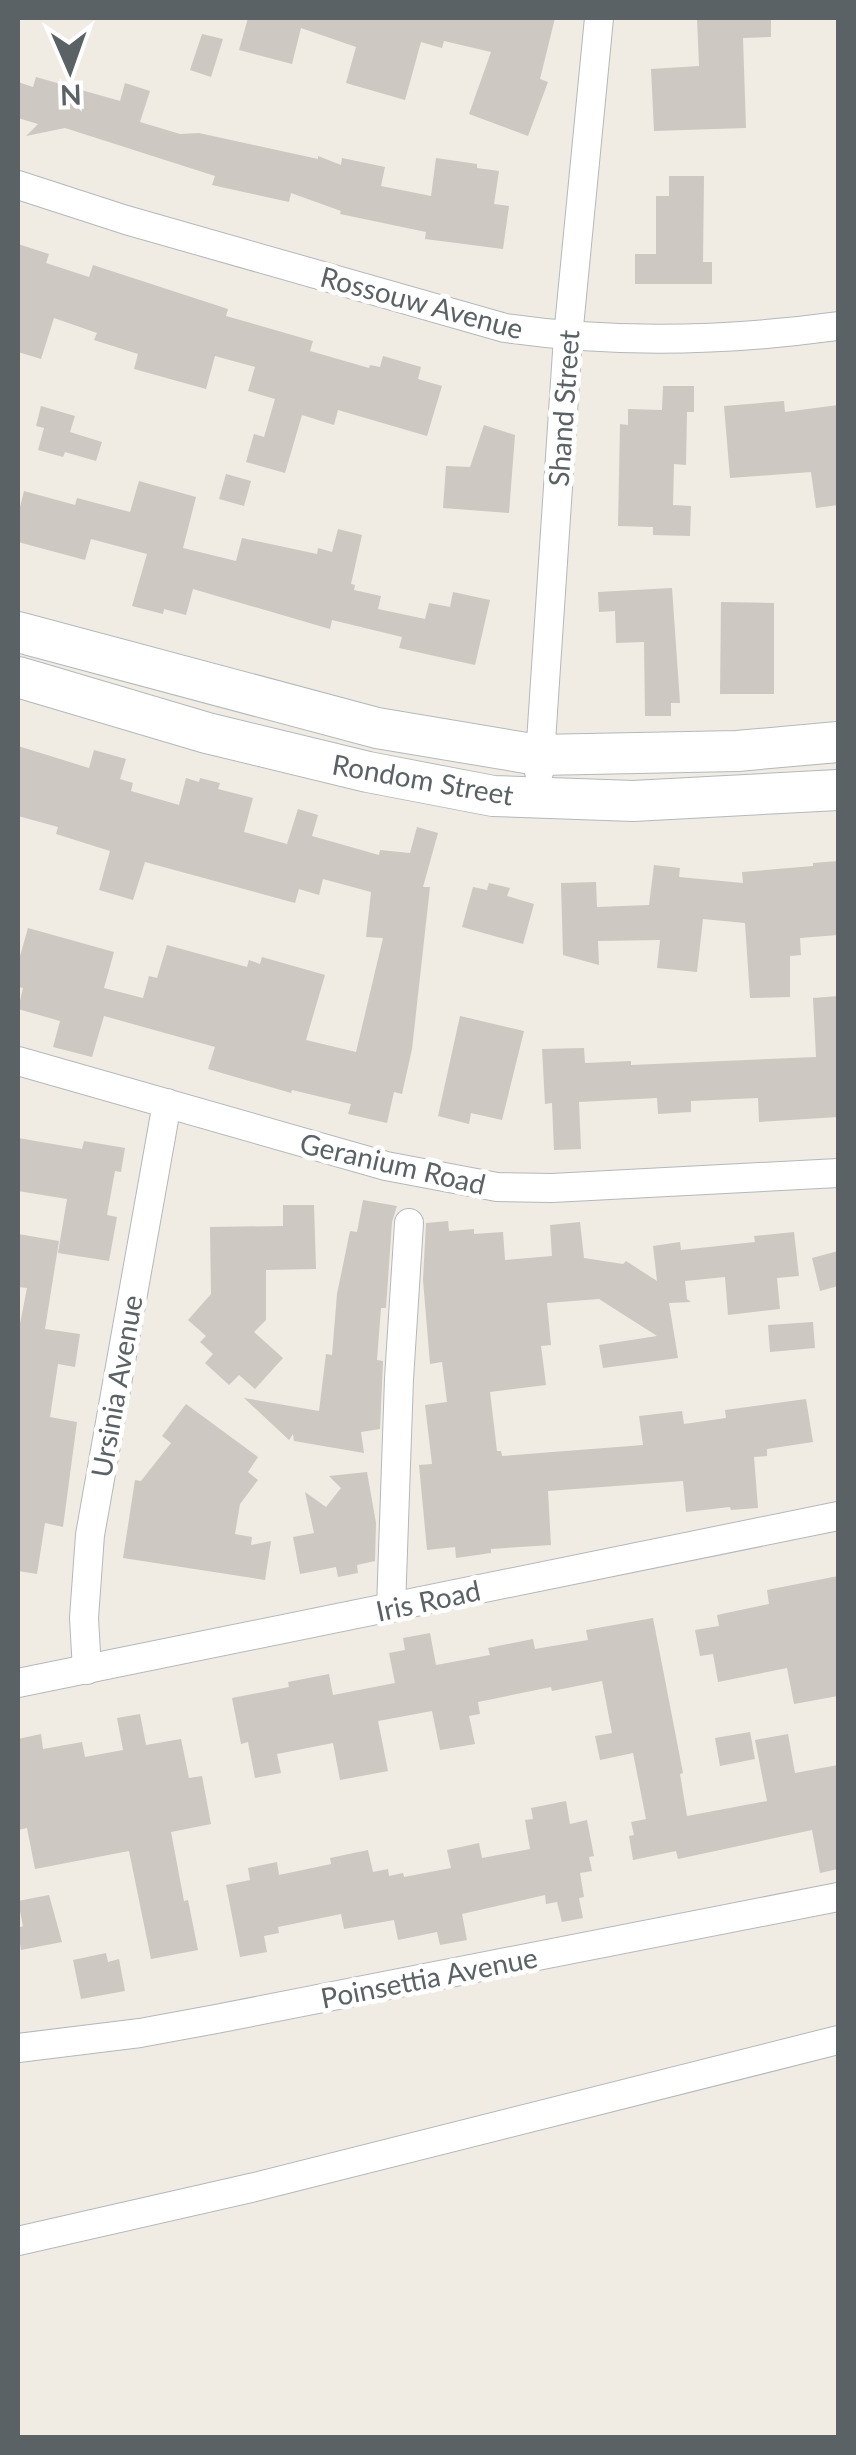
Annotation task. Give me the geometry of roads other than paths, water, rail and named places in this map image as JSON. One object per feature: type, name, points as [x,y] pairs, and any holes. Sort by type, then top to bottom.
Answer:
[{"type":"street","name":"Shand Street","points":[[541,798],[538,755],[568,337],[599,18]]},
{"type":"street","name":"Rossouw Avenue","points":[[18,185],[126,220],[505,328],[568,337],[730,338],[838,326]]},
{"type":"street","name":"Rondom Street","points":[[18,632],[377,728],[538,755],[737,751],[838,742]]},
{"type":"street","name":"Rondom Street","points":[[18,677],[207,733],[475,794],[632,801],[838,790]]},
{"type":"street","name":"Geranium Road","points":[[18,1062],[386,1166],[497,1187],[552,1188],[838,1173]]},
{"type":"street","name":"Ursinia Avenue","points":[[87,1670],[84,1618],[90,1535],[167,1103]]},
{"type":"street","points":[[391,1608],[399,1379],[410,1223]]},
{"type":"street","name":"Iris Road","points":[[18,1683],[838,1516]]},
{"type":"street","name":"Poinsettia Avenue","points":[[18,2048],[160,2030],[838,1897]]},
{"type":"street","points":[[18,2242],[273,2183],[838,2040]]}]
